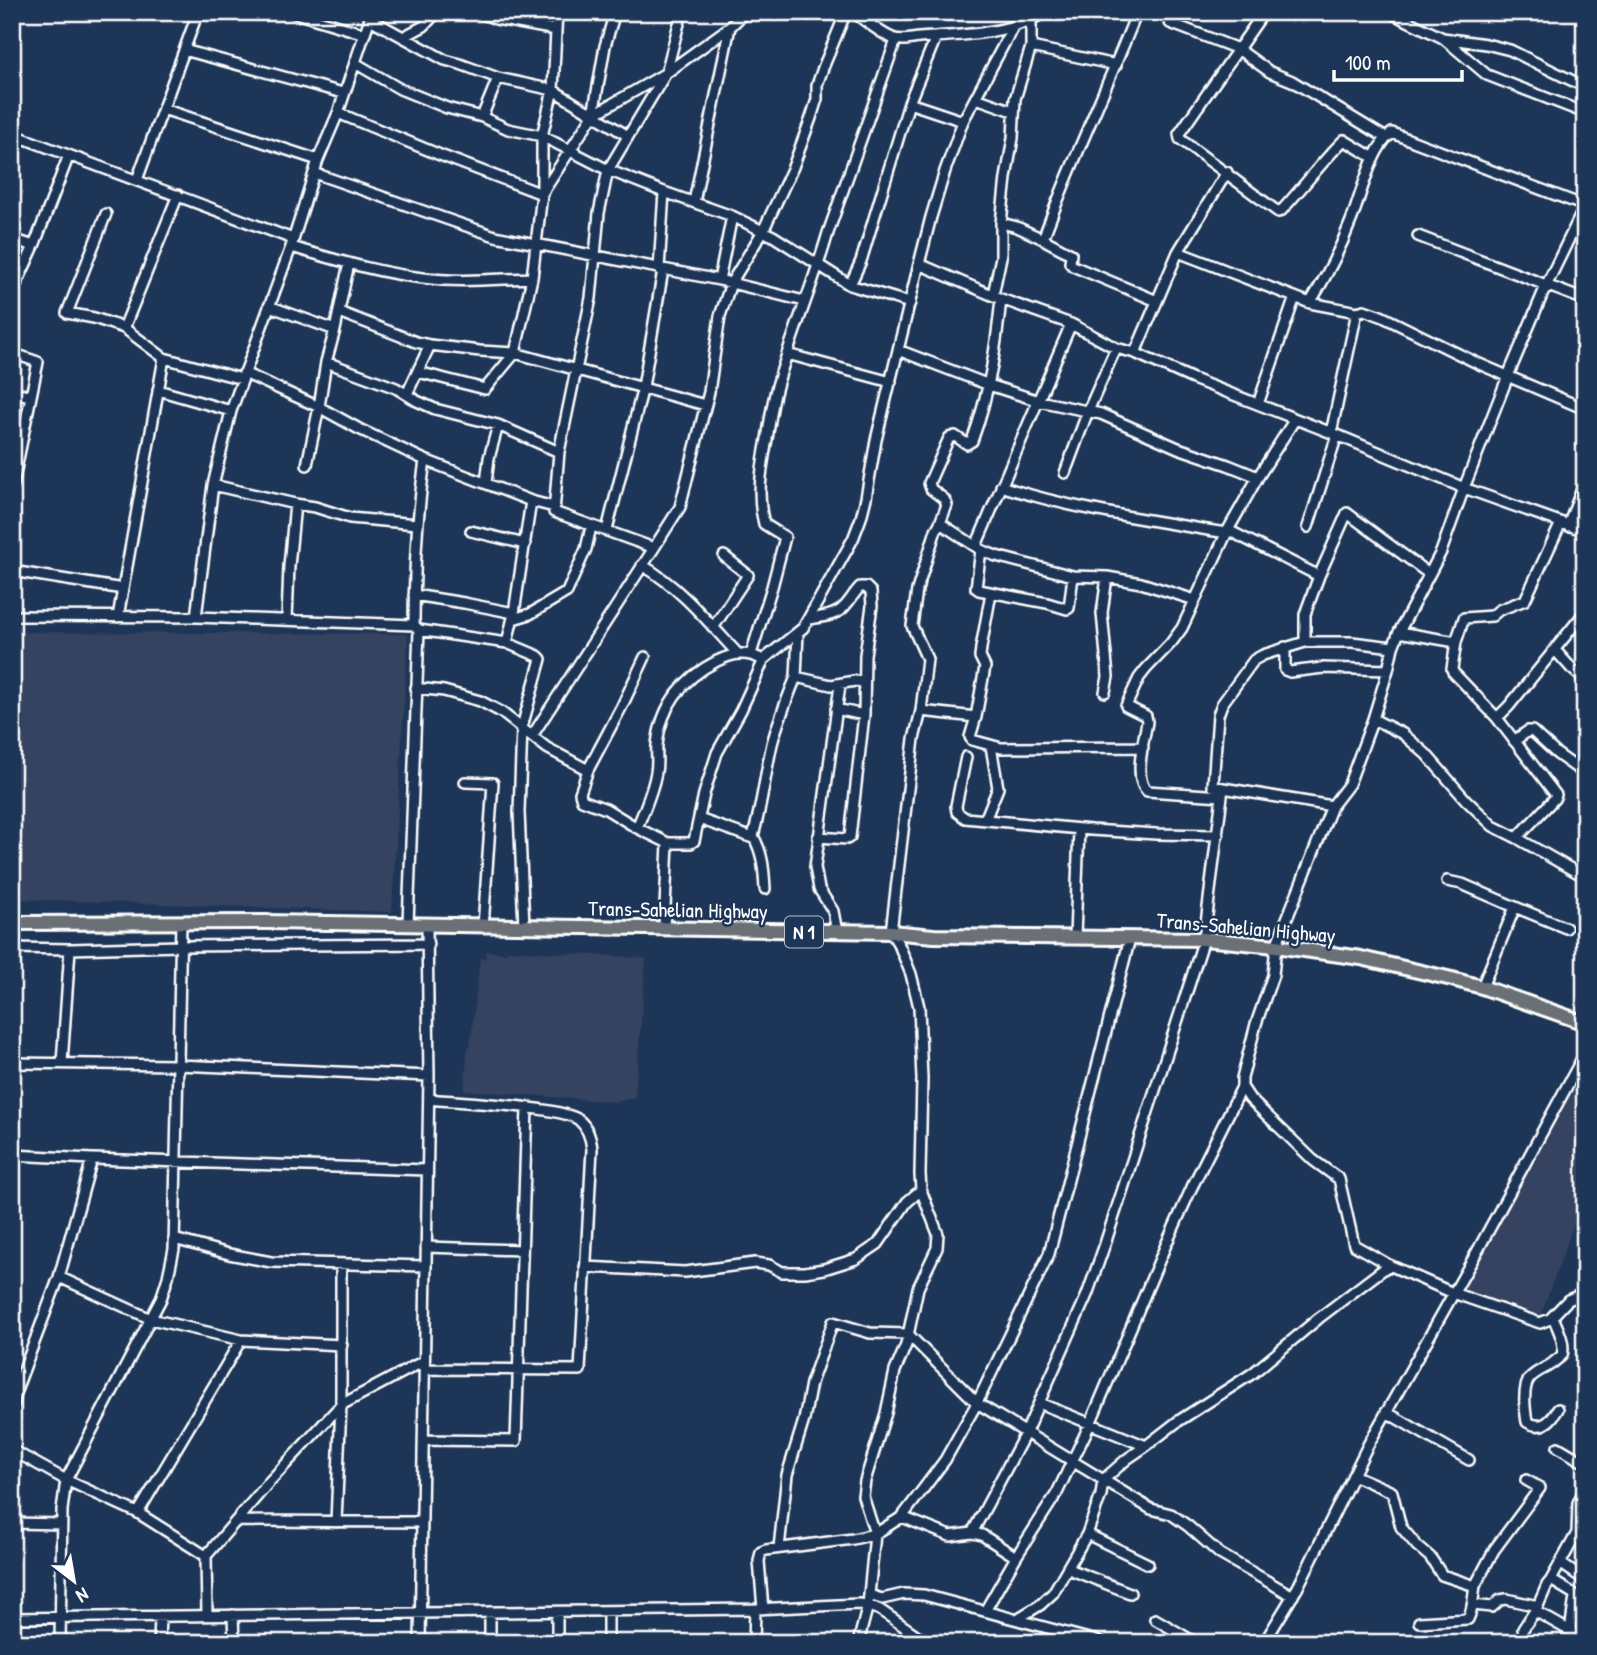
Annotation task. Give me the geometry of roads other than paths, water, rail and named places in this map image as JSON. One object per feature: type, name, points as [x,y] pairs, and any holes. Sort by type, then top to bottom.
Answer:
[{"type":"highway","name":"Trans-Sahelian Highway","points":[[12,923],[408,924],[1204,939],[1361,958],[1482,987],[1585,1023]]},
{"type":"street","points":[[137,180],[198,12]]},
{"type":"street","points":[[292,12],[365,34]]},
{"type":"street","points":[[403,37],[424,26],[437,12]]},
{"type":"street","points":[[477,12],[496,19],[556,30]]},
{"type":"street","points":[[418,372],[485,390],[515,353],[537,244],[542,194],[542,136],[554,90],[557,12]]},
{"type":"street","points":[[542,194],[593,115],[605,46],[615,12]]},
{"type":"street","points":[[654,548],[554,512],[554,507],[559,452],[591,298],[599,213],[608,170],[666,73],[682,12]]},
{"type":"street","points":[[593,115],[666,73],[730,27],[745,12]]},
{"type":"street","points":[[532,736],[680,507],[709,392],[720,316],[731,283],[763,231],[793,167],[817,99],[817,85],[822,68],[853,13],[896,40],[968,35],[1013,27],[1031,21],[1045,12]]},
{"type":"street","points":[[1043,239],[1137,12]]},
{"type":"street","points":[[1264,12],[1179,136],[1182,140],[1280,212],[1344,140],[1374,158]]},
{"type":"street","points":[[1389,12],[1443,38],[1482,72],[1585,113]]},
{"type":"street","points":[[196,617],[213,485],[230,411],[371,15],[444,60],[498,78],[554,90],[628,136]]},
{"type":"street","points":[[858,1643],[868,1605],[875,1534],[863,1496],[865,1481],[886,1413],[895,1371],[906,1345],[918,1288],[937,1248],[938,1234],[921,1190],[922,1079],[919,1007],[911,974],[891,932],[914,739],[927,659],[912,626],[920,579],[947,505],[944,499],[931,489],[929,483],[949,438],[955,436],[967,444],[972,441],[989,385],[995,353],[1001,223],[1013,138],[1013,111],[1031,47],[1031,21]]},
{"type":"street","points":[[1170,23],[1238,49],[1269,72],[1292,81],[1386,138]]},
{"type":"street","points":[[694,202],[730,27]]},
{"type":"street","points":[[645,657],[588,770],[580,793],[582,800],[612,812],[668,843],[693,843],[717,753],[741,710],[763,660],[798,634],[810,619],[853,539],[866,498],[876,440],[923,243],[941,182],[963,121],[1013,27]]},
{"type":"street","points":[[850,285],[861,261],[909,103],[936,37]]},
{"type":"street","points":[[1443,38],[1510,50],[1585,87]]},
{"type":"street","points":[[751,654],[785,537],[763,523],[759,479],[776,389],[804,301],[896,40]]},
{"type":"street","points":[[1031,47],[1116,65]]},
{"type":"street","points":[[184,50],[343,93]]},
{"type":"street","points":[[355,63],[400,89],[482,117],[508,129],[542,136],[608,170],[732,216],[774,236],[850,285],[910,303]]},
{"type":"street","points":[[482,117],[498,78]]},
{"type":"street","points":[[975,98],[1013,111]]},
{"type":"street","points":[[909,103],[963,121]]},
{"type":"street","points":[[163,108],[318,160]]},
{"type":"street","points":[[338,113],[542,194]]},
{"type":"street","points":[[985,1611],[1057,1493],[1073,1461],[1165,1247],[1242,1087],[1256,1024],[1273,975],[1276,946],[1332,806],[1349,784],[1373,719],[1399,632],[1441,552],[1508,376],[1546,286],[1585,206],[1392,132],[1374,158],[1330,270],[1310,303]]},
{"type":"street","points":[[12,134],[349,263],[423,278],[532,278]]},
{"type":"street","points":[[12,294],[34,246],[69,155]]},
{"type":"street","points":[[1135,353],[1178,252],[1227,172]]},
{"type":"street","points":[[314,173],[495,236],[719,280],[804,301]]},
{"type":"street","points":[[607,530],[643,387],[661,270],[664,192]]},
{"type":"street","points":[[124,328],[177,195]]},
{"type":"street","points":[[106,214],[68,313],[124,328],[164,358],[243,376],[319,407],[425,460],[531,501],[554,507]]},
{"type":"street","points":[[719,280],[732,216]]},
{"type":"street","points":[[1001,223],[1017,227],[1071,254],[1070,263],[1073,266],[1157,301]]},
{"type":"street","points":[[1418,236],[1585,300]]},
{"type":"street","points":[[12,240],[34,246]]},
{"type":"street","points":[[1178,252],[1310,303],[1357,312],[1364,310],[1381,316],[1478,363],[1585,409]]},
{"type":"street","points":[[307,465],[326,362],[349,263]]},
{"type":"street","points":[[919,264],[1071,324],[1116,348],[1135,353],[1464,488],[1585,531]]},
{"type":"street","points":[[1258,404],[1295,297]]},
{"type":"street","points":[[269,306],[335,330]]},
{"type":"street","points":[[339,312],[416,342],[515,353],[705,405]]},
{"type":"street","points":[[1308,527],[1334,434],[1357,312]]},
{"type":"street","points":[[1071,324],[1001,486],[979,548],[976,588],[1067,609],[1073,576]]},
{"type":"street","points":[[407,394],[430,345]]},
{"type":"street","points":[[1065,473],[1088,411],[1116,348]]},
{"type":"street","points":[[898,350],[989,385],[1115,420],[1178,448],[1258,477]]},
{"type":"street","points":[[12,353],[38,362],[12,488]]},
{"type":"street","points":[[787,354],[891,382]]},
{"type":"street","points":[[118,617],[164,358]]},
{"type":"street","points":[[326,362],[396,387],[435,409],[498,425],[559,452]]},
{"type":"street","points":[[158,390],[230,411]]},
{"type":"street","points":[[12,392],[31,396]]},
{"type":"street","points":[[1295,419],[1227,532],[1182,628],[1139,678],[1126,705],[1127,708],[1146,716],[1141,785],[1147,791],[1222,792],[1332,806]]},
{"type":"street","points":[[486,483],[489,458],[498,425]]},
{"type":"street","points":[[408,924],[416,688],[417,628],[414,595],[417,524],[425,460]]},
{"type":"street","points":[[1517,838],[1556,795],[1497,718],[1452,668],[1464,618],[1492,616],[1525,600],[1585,481]]},
{"type":"street","points":[[213,485],[350,518],[417,524]]},
{"type":"street","points":[[1001,486],[1048,500],[1106,512],[1227,532],[1319,576]]},
{"type":"street","points":[[507,643],[531,501]]},
{"type":"street","points":[[287,620],[295,504]]},
{"type":"street","points":[[1305,642],[1305,614],[1347,513],[1429,574]]},
{"type":"street","points":[[940,523],[996,556],[1073,576],[1107,577],[1141,583],[1195,600]]},
{"type":"street","points":[[414,595],[464,603],[513,616],[530,614],[567,592],[586,549],[591,527]]},
{"type":"street","points":[[471,531],[525,544]]},
{"type":"street","points":[[713,628],[748,575],[724,556]]},
{"type":"street","points":[[642,565],[661,576],[681,593],[738,654]]},
{"type":"street","points":[[12,571],[123,589]]},
{"type":"street","points":[[1105,692],[1108,677],[1102,613],[1107,577]]},
{"type":"street","points":[[810,619],[832,615],[845,606],[860,587],[870,589],[872,606],[864,682],[864,715],[850,837],[818,837]]},
{"type":"street","points":[[991,593],[981,648],[980,657],[985,667],[971,738],[973,741],[1010,749],[1143,747]]},
{"type":"street","points":[[1497,718],[1585,612]]},
{"type":"street","points":[[12,617],[196,617],[417,628],[507,643],[538,656],[541,659],[522,727],[519,811],[524,926]]},
{"type":"street","points":[[1399,632],[1457,642]]},
{"type":"street","points":[[765,889],[761,852],[753,835],[760,812],[772,744],[796,677],[798,634]]},
{"type":"street","points":[[1222,792],[1213,786],[1218,715],[1222,704],[1254,660],[1305,642],[1352,642],[1393,647]]},
{"type":"street","points":[[1285,648],[1285,670],[1290,672],[1324,668],[1388,670]]},
{"type":"street","points":[[1555,650],[1585,680]]},
{"type":"street","points":[[637,828],[657,771],[657,742],[663,717],[682,685],[702,669],[727,657],[751,654],[763,660]]},
{"type":"street","points":[[796,677],[831,685],[864,682]]},
{"type":"street","points":[[837,932],[833,911],[819,889],[815,867],[840,685]]},
{"type":"street","points":[[416,688],[444,691],[480,701],[501,712],[547,748],[588,770]]},
{"type":"street","points":[[836,709],[864,715]]},
{"type":"street","points":[[920,711],[976,717]]},
{"type":"street","points":[[1373,719],[1403,734],[1426,754],[1493,826],[1585,877]]},
{"type":"street","points":[[1514,741],[1532,731],[1556,754],[1585,774]]},
{"type":"street","points":[[984,819],[998,788],[991,746]]},
{"type":"street","points":[[966,757],[956,806],[957,812],[965,818],[1079,829],[1218,835]]},
{"type":"street","points":[[465,782],[493,783],[483,927]]},
{"type":"street","points":[[972,1533],[1026,1432],[1087,1295],[1105,1244],[1204,939],[1222,792]]},
{"type":"street","points":[[699,819],[750,837],[753,835]]},
{"type":"street","points":[[1074,937],[1079,829]]},
{"type":"street","points":[[664,929],[668,843]]},
{"type":"street","points":[[1447,881],[1462,884],[1566,928]]},
{"type":"street","points":[[1482,987],[1515,907]]},
{"type":"street","points":[[60,1643],[62,1524],[66,1480],[151,1319],[165,1289],[174,1249],[181,922]]},
{"type":"street","points":[[420,1643],[429,1099],[427,925]]},
{"type":"street","points":[[754,1643],[759,1609],[761,1552],[875,1534],[902,1517],[945,1460],[977,1403],[1049,1254],[1130,938]]},
{"type":"street","points":[[12,948],[428,944]]},
{"type":"street","points":[[62,1063],[70,949]]},
{"type":"street","points":[[1264,1643],[1293,1596],[1353,1475],[1585,1053]]},
{"type":"street","points":[[12,1063],[178,1065],[429,1076]]},
{"type":"street","points":[[1242,1087],[1250,1099],[1313,1160],[1339,1179],[1354,1245],[1389,1265],[1453,1293],[1539,1323],[1553,1317],[1568,1300],[1585,1293]]},
{"type":"street","points":[[207,1615],[205,1556],[270,1480],[341,1405],[424,1365],[580,1370],[592,1149],[586,1128],[571,1116],[527,1108],[429,1099]]},
{"type":"street","points":[[423,1440],[516,1441],[527,1108]]},
{"type":"street","points":[[12,1155],[427,1170]]},
{"type":"street","points":[[12,1410],[15,1383],[59,1278],[92,1159]]},
{"type":"street","points":[[585,1267],[685,1272],[755,1263],[769,1265],[782,1272],[824,1269],[856,1259],[878,1244],[902,1209],[921,1190]]},
{"type":"street","points":[[174,1239],[271,1262],[426,1266]]},
{"type":"street","points":[[426,1247],[521,1250]]},
{"type":"street","points":[[336,1522],[341,1405],[341,1264]]},
{"type":"street","points":[[1017,1619],[1040,1605],[1053,1593],[1069,1569],[1087,1534],[1101,1495],[1103,1480],[1177,1422],[1254,1373],[1327,1311],[1389,1265]]},
{"type":"street","points":[[59,1278],[151,1319],[241,1340],[342,1345]]},
{"type":"street","points":[[1553,1317],[1562,1342],[1562,1353],[1548,1367],[1528,1380],[1525,1403],[1527,1422],[1543,1425],[1554,1417],[1558,1409]]},
{"type":"street","points":[[779,1548],[787,1475],[804,1420],[811,1383],[833,1322],[870,1333],[908,1334],[977,1403],[1151,1509],[1171,1514],[1220,1554],[1293,1596]]},
{"type":"street","points":[[138,1513],[241,1340]]},
{"type":"street","points":[[1039,1403],[1146,1446]]},
{"type":"street","points":[[1387,1412],[1469,1460]]},
{"type":"street","points":[[1558,1447],[1585,1463]]},
{"type":"street","points":[[12,1450],[66,1480],[138,1513],[205,1556]]},
{"type":"street","points":[[1353,1475],[1392,1492],[1401,1527],[1430,1557],[1442,1575],[1475,1586]]},
{"type":"street","points":[[1419,1622],[1470,1617],[1475,1586],[1493,1550],[1540,1488],[1526,1480]]},
{"type":"street","points":[[1523,1629],[1577,1533],[1578,1503],[1585,1488]]},
{"type":"street","points":[[902,1517],[950,1536],[972,1533],[982,1535],[1016,1557]]},
{"type":"street","points":[[236,1521],[422,1522]]},
{"type":"street","points":[[12,1523],[62,1524]]},
{"type":"street","points":[[1087,1534],[1148,1564]]},
{"type":"street","points":[[1560,1563],[1585,1580]]},
{"type":"street","points":[[1069,1569],[1130,1593]]},
{"type":"street","points":[[1551,1580],[1576,1597],[1570,1631]]},
{"type":"street","points":[[869,1595],[882,1599],[904,1594],[924,1595],[1104,1643]]},
{"type":"street","points":[[1472,1605],[1492,1607],[1506,1598],[1536,1608],[1585,1639]]},
{"type":"street","points":[[12,1618],[759,1609],[859,1604],[880,1610],[927,1643]]},
{"type":"street","points":[[608,1611],[608,1643]]},
{"type":"street","points":[[490,1612],[490,1643]]},
{"type":"street","points":[[557,1612],[557,1643]]},
{"type":"street","points":[[233,1615],[234,1643]]},
{"type":"street","points":[[159,1643],[160,1616]]},
{"type":"street","points":[[1155,1619],[1196,1643]]}]
